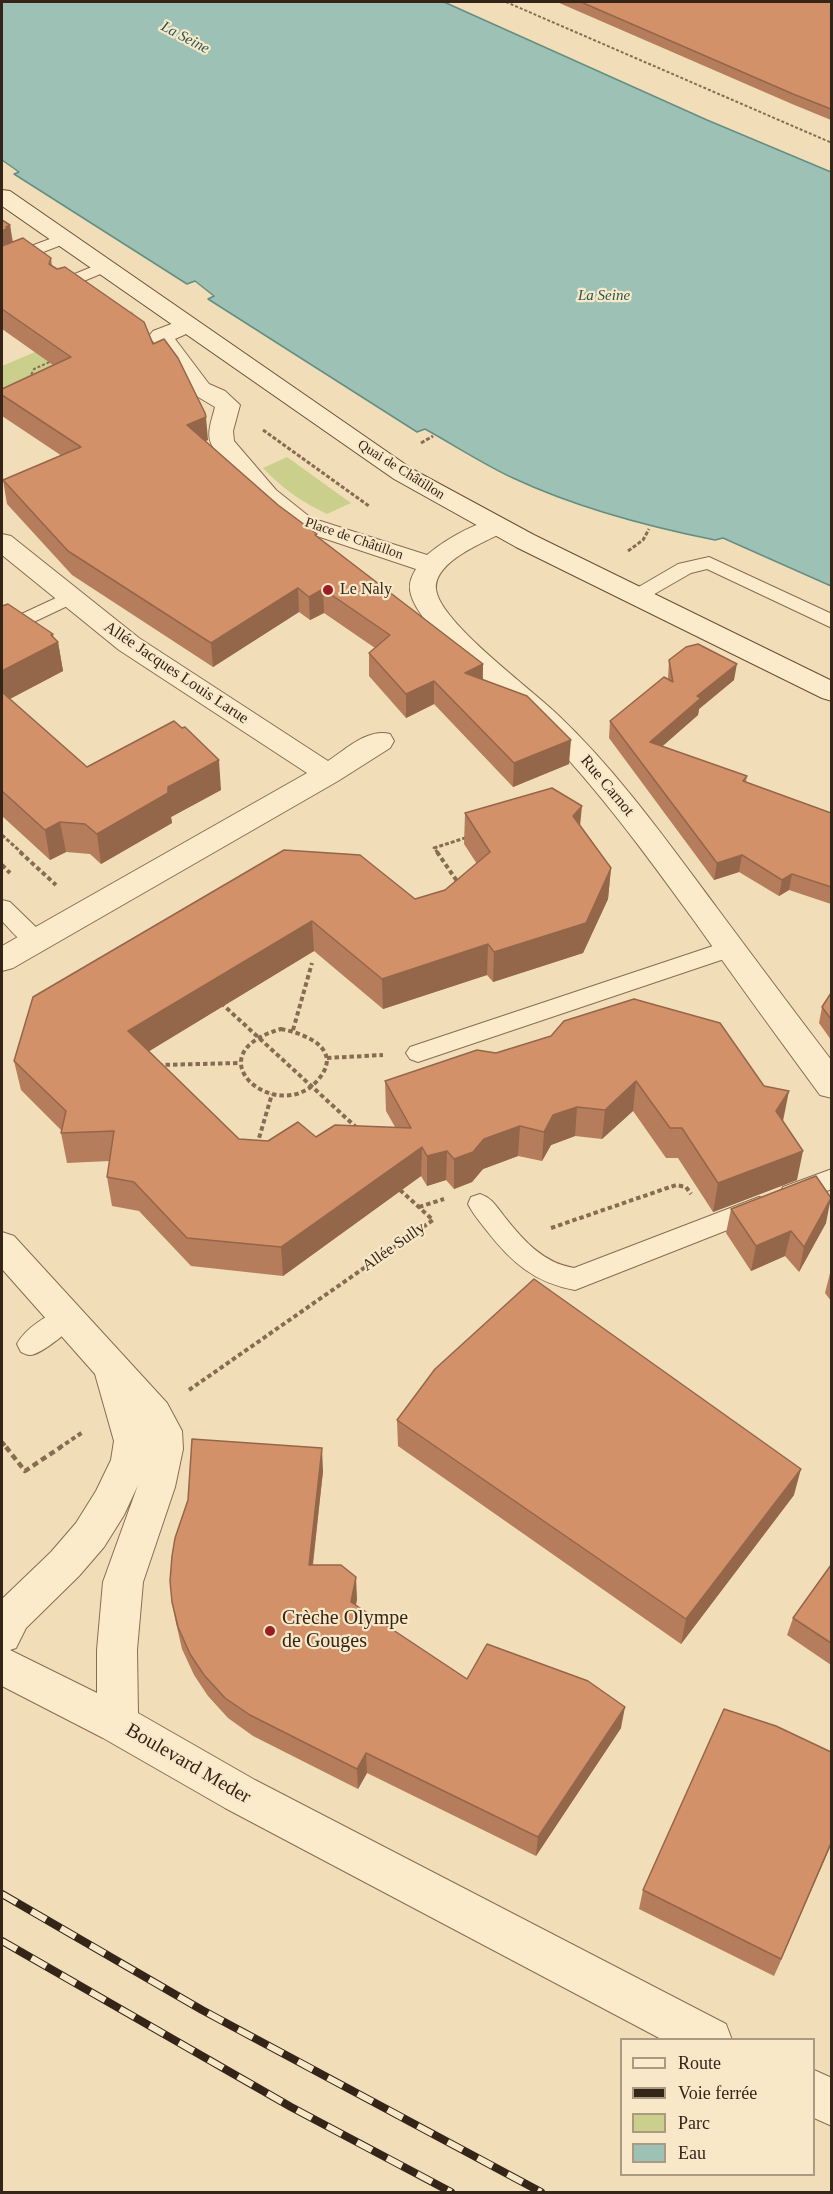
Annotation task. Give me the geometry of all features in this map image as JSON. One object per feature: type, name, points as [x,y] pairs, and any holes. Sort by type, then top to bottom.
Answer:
[{"type":"street","name":"Quai de Châtillon","points":[[2,196],[403,474],[497,526],[831,692]]},
{"type":"street","points":[[187,325],[161,336],[201,389],[228,405]]},
{"type":"street","name":"Place de Châtillon","points":[[228,405],[221,431],[222,442],[267,495],[302,523],[431,565]]},
{"type":"street","points":[[431,565],[450,550],[497,526]]},
{"type":"street","name":"Allée Jacques Louis Larue","points":[[2,542],[129,644],[328,774]]},
{"type":"street","name":"Rue Carnot","points":[[431,565],[422,588],[435,616],[545,718],[590,765],[657,846],[831,1086]]},
{"type":"street","points":[[2,960],[328,774],[380,741]]},
{"type":"street","name":"Boulevard Meder","points":[[2,1246],[154,1414],[163,1431],[164,1449],[156,1487],[123,1582],[117,1650],[118,1724],[250,1800],[706,2038]]},
{"type":"street","points":[[2,1635],[12,1615],[65,1564],[90,1535],[110,1503],[130,1460],[134,1441],[111,1367]]},
{"type":"street","points":[[2,1666],[118,1724]]},
{"type":"street","points":[[815,2094],[831,2103]]},
{"type":"lane","points":[[2,263],[63,238]]},
{"type":"lane","points":[[61,285],[104,267]]},
{"type":"lane","points":[[637,596],[685,568],[708,563],[831,622]]},
{"type":"lane","points":[[2,632],[71,597]]},
{"type":"lane","points":[[2,908],[36,940]]},
{"type":"lane","points":[[418,1053],[731,948]]},
{"type":"lane","points":[[480,1204],[528,1260],[540,1270],[575,1279],[831,1179]]},
{"type":"lane","points":[[30,1344],[67,1318]]},
{"type":"path","points":[[506,2],[831,143]]},
{"type":"path","points":[[28,385],[30,370],[54,360]]},
{"type":"path","points":[[228,405],[403,531],[388,551]]},
{"type":"path","points":[[418,445],[433,436]]},
{"type":"path","points":[[643,540],[649,529]]},
{"type":"path","points":[[2,835],[53,883]]},
{"type":"path","points":[[462,889],[434,848],[471,836]]},
{"type":"path","points":[[293,1030],[312,963]]},
{"type":"path","points":[[215,998],[361,1132]]},
{"type":"path","points":[[293,1030],[307,1033],[324,1048],[327,1058],[320,1078],[311,1086],[286,1095],[258,1090],[248,1083],[242,1074],[240,1063],[241,1053],[247,1044],[257,1037],[268,1031],[293,1030]]},
{"type":"path","points":[[327,1058],[418,1053]]},
{"type":"path","points":[[149,1065],[240,1063]]},
{"type":"path","points":[[254,1156],[272,1094]]},
{"type":"path","points":[[545,1229],[561,1226],[676,1185],[686,1187],[713,1225]]},
{"type":"path","name":"Allée Sully","points":[[154,1414],[433,1220],[395,1186]]},
{"type":"path","points":[[419,1207],[453,1196]]},
{"type":"path","points":[[2,1442],[26,1472],[89,1428]]},
{"type":"green space","points":[[132,311],[152,337],[2,403],[2,366]]},
{"type":"green space","points":[[287,457],[351,503],[327,514],[293,494],[263,468]]},
{"type":"water","name":"La Seine","points":[[2,2],[444,2],[707,120],[831,172],[831,586],[723,538],[715,540],[663,529],[612,515],[537,489],[502,473],[425,429],[417,432],[208,299],[214,296],[195,281],[187,284],[14,174],[19,172],[2,160]]},
{"type":"building","points":[[581,2],[831,2],[831,109],[793,94]]},
{"type":"building","points":[[2,220],[10,225],[2,231]]},
{"type":"building","points":[[23,238],[51,258],[49,264],[57,269],[65,267],[144,322],[153,344],[164,339],[178,358],[205,413],[206,417],[187,425],[278,505],[317,534],[315,535],[483,664],[465,673],[527,696],[571,740],[514,763],[434,681],[406,694],[369,653],[390,635],[323,589],[309,597],[298,588],[211,643],[68,551],[3,480],[81,447],[2,395],[2,389],[71,357],[2,309],[2,246]]},
{"type":"building","points":[[8,604],[53,634],[51,635],[58,642],[2,671],[2,606]]},
{"type":"building","points":[[698,644],[737,664],[697,696],[701,698],[650,742],[747,776],[743,781],[831,813],[831,887],[792,874],[782,880],[742,855],[717,863],[610,721],[664,677],[673,682],[669,660],[686,647]]},
{"type":"building","points":[[2,692],[87,767],[174,721],[182,728],[185,727],[219,760],[168,787],[168,793],[97,834],[85,824],[60,822],[45,830],[2,791]]},
{"type":"building","points":[[552,788],[582,806],[573,816],[611,868],[586,923],[494,952],[488,944],[382,979],[312,921],[128,1031],[239,1139],[268,1141],[298,1122],[316,1137],[335,1125],[411,1128],[385,1081],[477,1050],[496,1053],[551,1036],[564,1021],[634,999],[720,1023],[764,1086],[789,1091],[776,1111],[803,1151],[718,1183],[682,1128],[670,1128],[636,1081],[605,1110],[577,1107],[553,1115],[544,1132],[520,1126],[484,1139],[473,1152],[454,1159],[447,1151],[427,1156],[422,1147],[281,1247],[187,1238],[134,1182],[107,1177],[114,1131],[61,1133],[66,1111],[14,1061],[33,997],[284,850],[360,855],[415,899],[445,890],[490,852],[465,813]]},
{"type":"building","points":[[831,993],[831,1019],[822,1007]]},
{"type":"building","points":[[816,1176],[831,1198],[804,1247],[791,1231],[756,1246],[731,1209]]},
{"type":"building","points":[[534,1279],[801,1469],[686,1619],[397,1420],[435,1369]]},
{"type":"building","points":[[192,1439],[322,1448],[309,1565],[341,1565],[356,1577],[351,1602],[467,1679],[487,1644],[588,1681],[625,1707],[538,1837],[366,1753],[357,1769],[250,1715],[225,1698],[204,1675],[190,1654],[178,1627],[170,1581],[175,1538],[188,1500]]},
{"type":"building","points":[[831,1565],[831,1643],[793,1618]]},
{"type":"building","points":[[724,1709],[776,1726],[831,1752],[831,1843],[781,1959],[643,1890]]},
{"type":"railway","points":[[2,1894],[202,2010],[541,2192]]},
{"type":"railway","points":[[2,1941],[291,2107],[451,2192]]},
{"type":"place","name":"Le Naly","points":[[328,590]]},
{"type":"place","name":"Crèche Olympe de Gouges","points":[[270,1631]]}]
